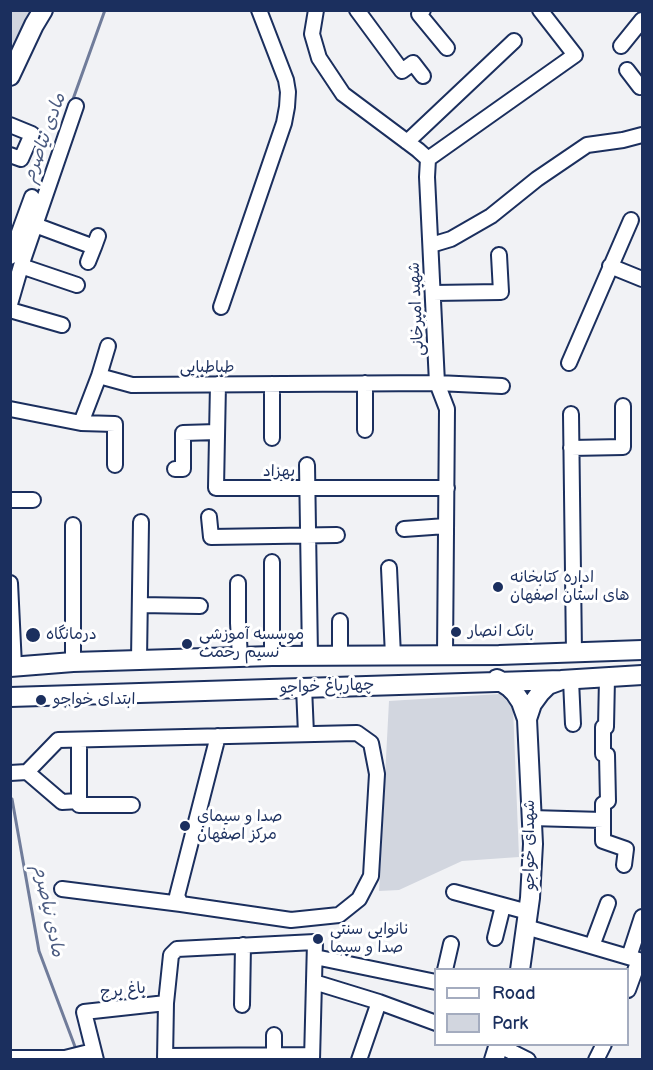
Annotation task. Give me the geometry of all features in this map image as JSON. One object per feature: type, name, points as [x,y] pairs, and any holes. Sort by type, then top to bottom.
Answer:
[{"type":"main road","points":[[10,76],[43,10]]},
{"type":"main road","name":"چهارباغ خواجو","points":[[12,667],[73,662],[272,656],[499,655],[642,650]]},
{"type":"main road","points":[[527,719],[532,704],[548,685],[566,680],[567,653]]},
{"type":"main road","points":[[499,655],[493,660],[491,668],[493,675],[515,693],[527,719]]},
{"type":"main road","name":"چهارباغ خواجو","points":[[10,697],[566,680],[642,675]]},
{"type":"main road","name":"شهدای خواجو","points":[[520,968],[533,844],[527,719]]},
{"type":"street","points":[[221,307],[284,123],[287,107],[286,81],[258,10]]},
{"type":"street","points":[[316,10],[312,33],[319,57],[343,94],[428,159],[575,55],[540,10]]},
{"type":"street","points":[[357,10],[402,71],[413,63],[423,76]]},
{"type":"street","points":[[423,10],[419,14],[447,48]]},
{"type":"street","points":[[621,46],[642,20]]},
{"type":"street","points":[[407,142],[514,41]]},
{"type":"street","points":[[627,70],[640,87],[642,86]]},
{"type":"street","points":[[19,239],[35,225],[76,106]]},
{"type":"street","points":[[10,125],[32,134],[21,159],[10,155]]},
{"type":"street","points":[[430,245],[451,239],[491,216],[537,179],[587,145],[642,135]]},
{"type":"street","name":"شهید امیرخانی","points":[[428,159],[437,383],[447,409],[445,655]]},
{"type":"street","points":[[10,304],[19,239],[32,197]]},
{"type":"street","points":[[569,363],[631,220]]},
{"type":"street","points":[[35,225],[96,242],[88,262]]},
{"type":"street","points":[[433,293],[501,292],[499,255]]},
{"type":"street","points":[[16,262],[77,285]]},
{"type":"street","points":[[610,266],[642,279]]},
{"type":"street","points":[[10,310],[62,325]]},
{"type":"street","points":[[81,423],[108,346]]},
{"type":"street","name":"طباطبایی","points":[[99,376],[132,385],[437,383],[502,386]]},
{"type":"street","points":[[365,383],[365,430]]},
{"type":"street","name":"بهزاد","points":[[218,384],[216,488],[447,488]]},
{"type":"street","points":[[272,384],[272,438]]},
{"type":"street","points":[[571,448],[623,447],[623,406]]},
{"type":"street","points":[[10,409],[81,423],[115,424],[115,465]]},
{"type":"street","points":[[567,653],[571,414]]},
{"type":"street","points":[[175,469],[183,469],[183,433],[217,432]]},
{"type":"street","points":[[307,465],[310,656]]},
{"type":"street","points":[[10,500],[33,500]]},
{"type":"street","points":[[208,517],[211,537],[337,535]]},
{"type":"street","points":[[139,660],[141,522]]},
{"type":"street","points":[[73,525],[73,662]]},
{"type":"street","points":[[404,529],[446,526]]},
{"type":"street","points":[[272,562],[272,656]]},
{"type":"street","points":[[389,568],[393,656]]},
{"type":"street","points":[[10,583],[12,667]]},
{"type":"street","points":[[238,583],[240,657]]},
{"type":"street","points":[[140,605],[200,606]]},
{"type":"street","points":[[340,621],[340,656]]},
{"type":"street","points":[[607,678],[603,754],[607,755],[608,801],[603,804],[603,841],[626,849],[624,865]]},
{"type":"street","points":[[566,680],[573,724]]},
{"type":"street","points":[[304,687],[306,734]]},
{"type":"street","points":[[10,773],[27,772],[58,740],[357,733],[371,743],[377,774],[370,876],[359,899],[339,915],[291,920],[62,888]]},
{"type":"street","points":[[181,904],[177,896],[218,736]]},
{"type":"street","points":[[79,740],[79,805],[132,805]]},
{"type":"street","points":[[27,772],[62,801],[79,801]]},
{"type":"street","points":[[531,818],[603,820]]},
{"type":"street","points":[[454,891],[503,906],[527,919],[592,946],[637,959]]},
{"type":"street","points":[[592,946],[608,903]]},
{"type":"street","points":[[495,938],[503,906]]},
{"type":"street","points":[[629,984],[637,959],[642,917]]},
{"type":"street","name":"باغ برج","points":[[10,1058],[65,1058],[94,1055],[84,1012],[166,1003],[171,955],[177,949],[315,942],[315,957]]},
{"type":"street","points":[[445,968],[451,944]]},
{"type":"street","points":[[242,1005],[243,945]]},
{"type":"street","points":[[166,1003],[165,1058],[274,1054],[312,1057],[315,957],[434,982]]},
{"type":"street","points":[[314,982],[379,1002],[434,1023]]},
{"type":"street","points":[[359,1059],[379,1002]]},
{"type":"street","points":[[274,1035],[274,1054]]},
{"type":"street","points":[[497,1048],[528,1059]]},
{"type":"green space","points":[[11,11],[35,11],[11,67]]},
{"type":"green space","points":[[500,694],[513,707],[519,857],[462,861],[399,890],[379,891],[389,701]]},
{"type":"waterway","name":"مادی نیاصرم","points":[[72,102],[105,10]]},
{"type":"waterway","name":"مادی نیاصرم","points":[[10,275],[17,258]]},
{"type":"waterway","name":"مادی نیاصرم","points":[[12,799],[39,951],[77,1052]]},
{"type":"place","name":"اداره کتابخانه های استان اصفهان","points":[[498,587]]},
{"type":"place","name":"بانک انصار","points":[[456,632]]},
{"type":"place","name":"درمانگاه","points":[[33,635]]},
{"type":"place","name":"موسسه آموزشی نسیم رحمت","points":[[187,644]]},
{"type":"place","name":"ابتدای خواجو","points":[[41,700]]},
{"type":"place","name":"صدا و سیمای مرکز اصفهان","points":[[185,826]]},
{"type":"place","name":"نانوایی سنتی صدا و سیما","points":[[318,939]]}]
